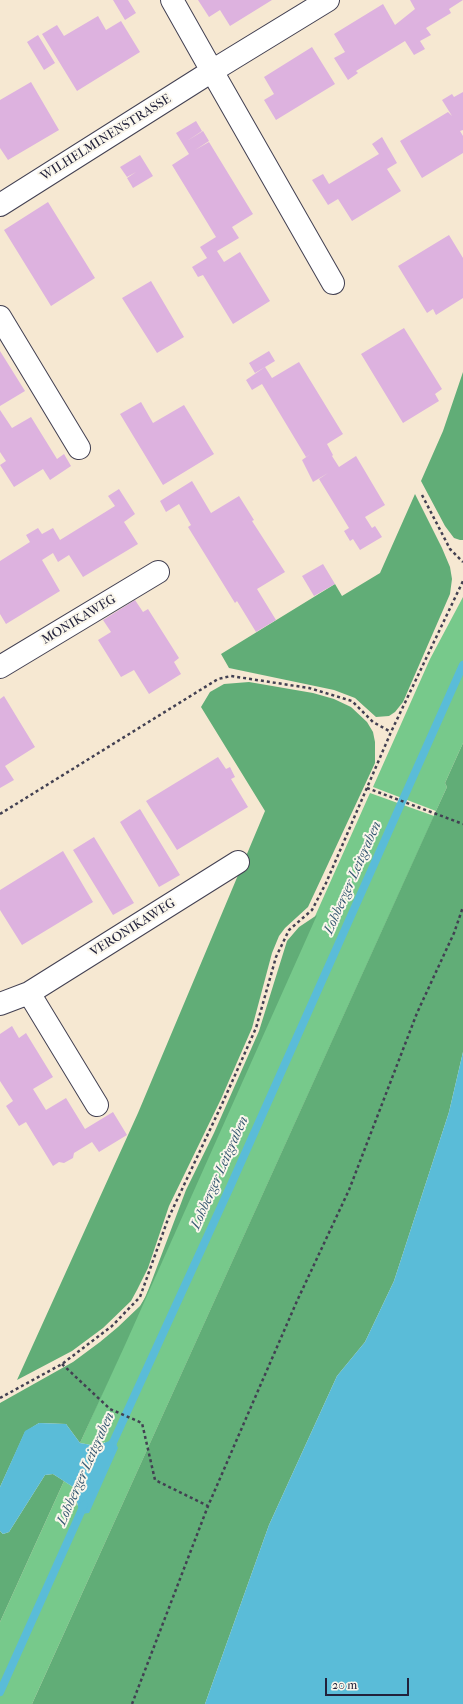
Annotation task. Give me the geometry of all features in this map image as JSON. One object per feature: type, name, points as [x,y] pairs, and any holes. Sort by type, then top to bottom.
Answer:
[{"type":"street","points":[[172,0],[333,282]]},
{"type":"street","name":"WILHELMINENSTRASSE","points":[[0,205],[212,71],[328,0]]},
{"type":"street","points":[[0,317],[79,448]]},
{"type":"street","name":"MONIKAWEG","points":[[0,667],[158,572]]},
{"type":"street","name":"VERONIKAWEG","points":[[0,1004],[29,993],[238,862]]},
{"type":"street","points":[[29,993],[98,1105]]},
{"type":"path","points":[[422,495],[450,549],[463,562]]},
{"type":"path","points":[[0,1398],[62,1364],[112,1326],[140,1297],[168,1219],[256,1028],[276,957],[289,930],[312,910],[326,883],[391,732],[463,581]]},
{"type":"path","points":[[0,814],[218,679],[231,676],[309,688],[352,701],[373,722],[391,732]]},
{"type":"path","points":[[367,788],[463,824]]},
{"type":"path","points":[[132,1704],[208,1506],[297,1301],[349,1190],[417,1013],[454,934],[463,907]]},
{"type":"path","points":[[62,1364],[110,1409],[142,1423],[155,1480],[208,1506]]},
{"type":"green space","points":[[463,372],[463,540],[460,540],[454,538],[445,526],[421,481],[443,431]]},
{"type":"green space","points":[[415,494],[442,548],[450,567],[452,579],[450,594],[403,702],[395,712],[389,716],[376,717],[355,698],[334,690],[229,668],[221,654],[335,584],[342,596],[380,573]]},
{"type":"green space","points":[[463,597],[463,743],[445,783],[447,787],[436,811],[373,787],[430,659]]},
{"type":"green space","points":[[249,682],[313,693],[334,699],[351,707],[367,722],[373,732],[375,742],[375,763],[308,907],[285,928],[279,936],[272,953],[252,1028],[221,1099],[169,1206],[148,1268],[131,1301],[103,1328],[72,1351],[17,1380],[138,1113],[265,811],[201,707],[210,692],[224,684]]},
{"type":"green space","points":[[463,743],[463,1052],[449,1112],[394,1281],[365,1342],[337,1376],[269,1525],[205,1704],[32,1704],[447,787],[445,783]]},
{"type":"green space","points":[[370,793],[434,816],[32,1704],[0,1704],[0,1622],[64,1481],[73,1487],[77,1506],[105,1442],[97,1446],[80,1443]]},
{"type":"green space","points":[[317,915],[125,1345],[80,1443],[66,1424],[39,1423],[25,1432],[0,1487],[0,1403],[73,1362],[118,1327],[140,1306],[146,1296],[186,1190],[214,1133],[259,1031],[287,941],[299,927]]},
{"type":"green space","points":[[53,1474],[64,1481],[0,1622],[0,1531],[3,1534],[9,1532],[45,1475]]},
{"type":"water","points":[[463,1052],[463,1704],[205,1704],[269,1525],[337,1376],[365,1342],[394,1281],[449,1112]]},
{"type":"water","points":[[39,1423],[66,1424],[80,1443],[97,1446],[114,1439],[118,1448],[89,1513],[80,1514],[73,1487],[53,1474],[45,1475],[9,1532],[3,1534],[0,1531],[0,1487],[25,1431]]},
{"type":"building","points":[[113,0],[128,0],[136,13],[125,20]]},
{"type":"building","points":[[198,0],[272,0],[230,26],[220,10],[209,17]]},
{"type":"building","points":[[410,0],[463,0],[449,9],[451,13],[426,28],[431,35],[420,41],[425,49],[414,55],[405,41],[356,71],[358,73],[348,80],[334,58],[345,52],[334,34],[383,4],[395,25],[415,9]]},
{"type":"building","points":[[98,16],[106,30],[121,21],[140,52],[77,91],[42,34],[57,25],[64,36]]},
{"type":"building","points":[[38,35],[55,63],[44,70],[27,42]]},
{"type":"building","points":[[312,47],[335,84],[276,120],[264,100],[274,94],[264,77]]},
{"type":"building","points":[[31,82],[59,130],[8,160],[0,148],[0,100]]},
{"type":"building","points":[[463,92],[463,130],[460,131],[463,136],[463,153],[422,178],[400,141],[448,112],[452,116],[442,100],[452,94],[454,97]]},
{"type":"building","points":[[196,121],[202,131],[187,141],[203,131],[209,141],[195,150],[209,142],[253,214],[232,227],[239,238],[217,251],[224,262],[240,252],[270,301],[233,324],[203,275],[198,277],[192,267],[207,258],[200,247],[216,237],[172,165],[189,154],[176,133]]},
{"type":"building","points":[[382,137],[397,163],[387,169],[401,191],[352,221],[338,199],[328,205],[312,180],[323,174],[329,184],[379,154],[372,144]]},
{"type":"building","points":[[140,155],[153,176],[133,188],[127,178],[136,172],[127,177],[120,167]]},
{"type":"building","points":[[48,202],[95,278],[51,306],[4,230]]},
{"type":"building","points":[[449,235],[463,258],[463,298],[436,315],[433,309],[427,313],[398,266]]},
{"type":"building","points":[[151,281],[184,337],[157,353],[122,298]]},
{"type":"building","points":[[404,328],[442,389],[435,394],[439,401],[403,423],[361,354]]},
{"type":"building","points":[[0,351],[25,391],[0,406]]},
{"type":"building","points":[[269,351],[275,361],[255,373],[249,363]]},
{"type":"building","points":[[299,362],[343,434],[327,444],[333,455],[332,456],[339,467],[356,456],[385,505],[365,517],[372,528],[375,526],[382,537],[360,550],[353,539],[350,541],[344,531],[349,528],[319,479],[328,473],[313,482],[302,460],[312,453],[306,457],[262,384],[252,390],[246,380],[265,367],[272,378]]},
{"type":"building","points":[[141,402],[153,423],[184,405],[214,454],[163,485],[120,414]]},
{"type":"building","points":[[0,410],[12,428],[31,417],[57,459],[64,454],[71,466],[50,480],[43,469],[14,487],[0,465],[6,461],[0,452]]},
{"type":"building","points":[[192,481],[211,513],[239,496],[254,520],[252,521],[285,572],[257,589],[276,620],[256,632],[237,601],[235,603],[188,527],[191,525],[179,504],[166,512],[160,501]]},
{"type":"building","points":[[119,489],[135,514],[124,522],[138,544],[83,577],[69,555],[58,562],[53,553],[42,560],[60,591],[6,624],[0,614],[0,561],[30,542],[26,535],[38,528],[42,534],[53,528],[60,540],[115,506],[108,496]]},
{"type":"building","points":[[323,564],[335,584],[314,596],[302,576]]},
{"type":"building","points":[[135,600],[143,612],[148,609],[179,658],[174,662],[181,674],[149,694],[134,670],[121,677],[98,640],[111,632],[103,620]]},
{"type":"building","points":[[4,696],[35,747],[5,766],[14,780],[0,788],[0,699]]},
{"type":"building","points":[[218,757],[226,769],[230,767],[235,777],[231,779],[248,807],[177,850],[146,801]]},
{"type":"building","points":[[140,809],[180,875],[159,887],[120,822]]},
{"type":"building","points":[[94,837],[134,903],[113,915],[73,850]]},
{"type":"building","points":[[63,851],[93,902],[22,945],[0,910],[0,890]]},
{"type":"building","points":[[12,1026],[19,1038],[26,1033],[53,1077],[33,1089],[46,1110],[66,1098],[85,1129],[113,1112],[127,1135],[99,1152],[92,1142],[74,1153],[73,1158],[64,1163],[59,1162],[53,1166],[26,1122],[19,1126],[6,1106],[13,1101],[0,1081],[0,1034]]},
{"type":"waterway","name":"Lohberger Leitgraben","points":[[110,1449],[230,1187],[463,665]]},
{"type":"waterway","name":"Lohberger Leitgraben","points":[[0,1692],[84,1505]]}]
